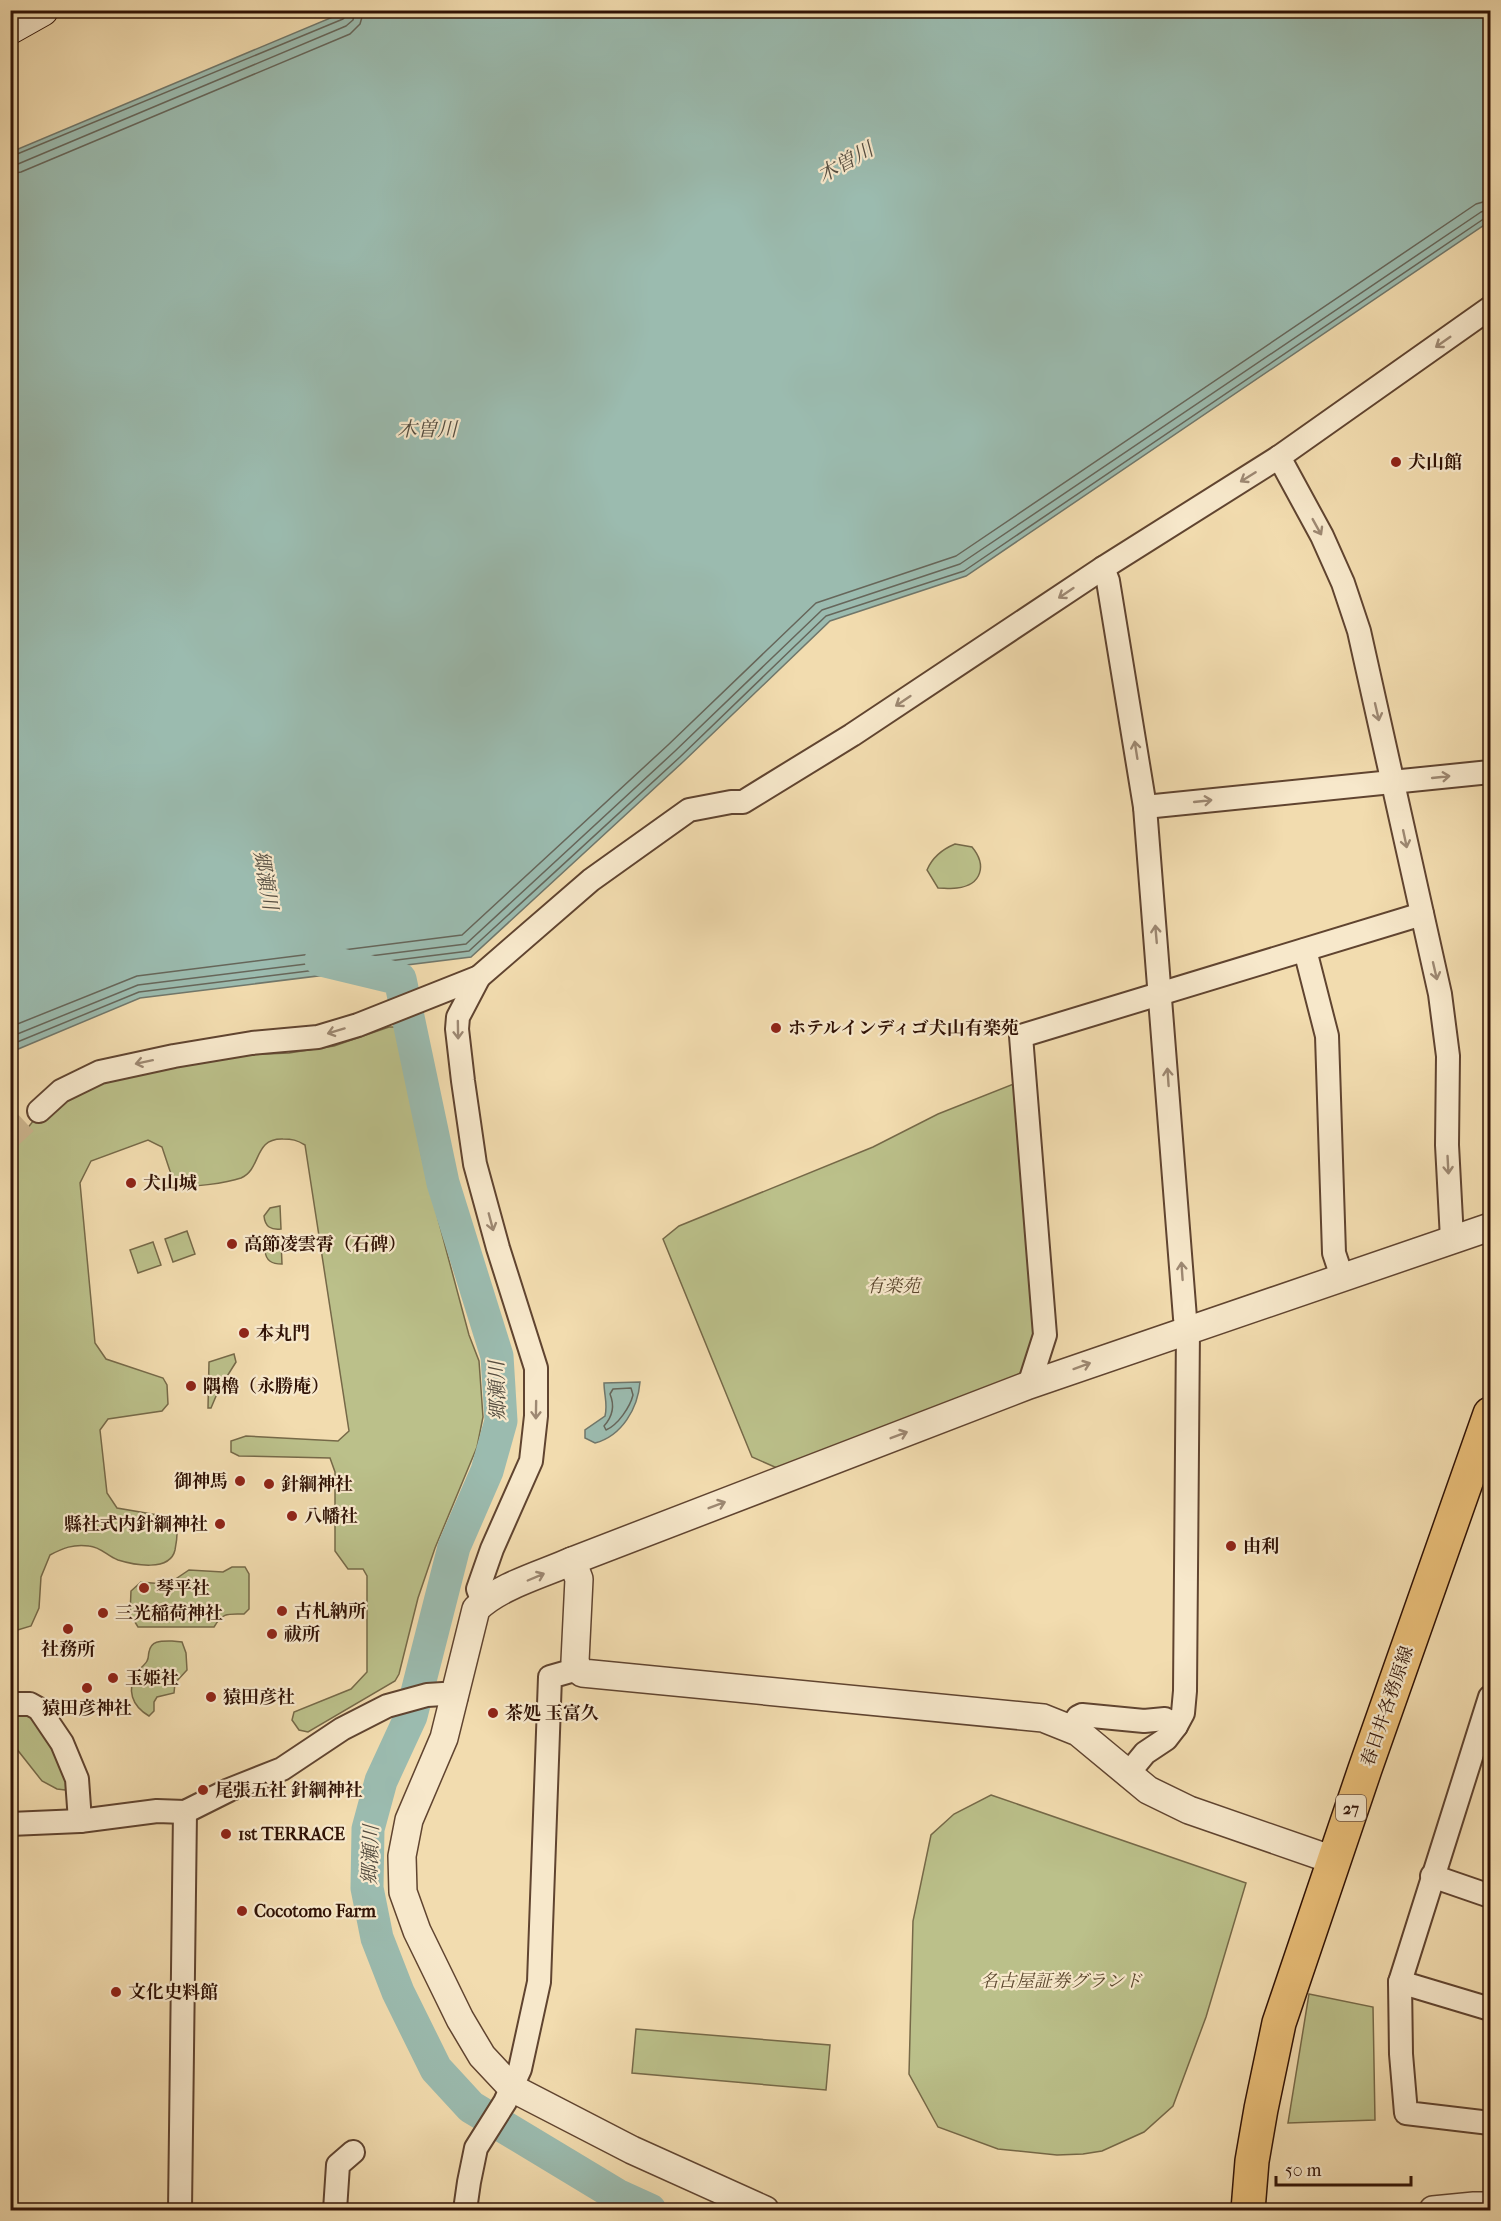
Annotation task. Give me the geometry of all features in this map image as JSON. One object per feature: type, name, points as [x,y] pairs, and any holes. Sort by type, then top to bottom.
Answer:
[{"type":"main road","points":[[10,28],[42,10]]},
{"type":"main road","name":"春日井各務原線","points":[[1248,2211],[1252,2161],[1279,2023],[1333,1860],[1491,1414]]},
{"type":"street","points":[[39,1111],[61,1091],[100,1072],[174,1056],[252,1043],[318,1037],[358,1025],[479,977],[591,880],[689,810],[715,804],[743,802],[852,735],[1103,568],[1279,457],[1491,308]]},
{"type":"street","points":[[1279,457],[1322,536],[1343,583],[1359,631],[1440,994],[1448,1056],[1447,1145],[1452,1239]]},
{"type":"street","points":[[1103,568],[1108,581],[1145,807],[1185,1318],[1188,1329],[1183,1713],[1166,1740],[1144,1753],[1127,1774]]},
{"type":"street","points":[[1145,807],[1491,772]]},
{"type":"street","points":[[1029,1385],[1045,1335],[1021,1036],[1422,914]]},
{"type":"street","points":[[1305,950],[1327,1036],[1334,1253],[1342,1277]]},
{"type":"street","points":[[479,977],[458,1017],[457,1029],[463,1081],[476,1164],[498,1248],[536,1368],[536,1416],[531,1461],[492,1549],[478,1589],[483,1602]]},
{"type":"street","points":[[765,2211],[509,2095],[460,2019],[417,1931],[403,1892],[402,1856],[410,1820],[444,1738],[476,1609],[483,1602],[503,1591],[572,1561],[1029,1385],[1491,1227]]},
{"type":"street","points":[[572,1561],[579,1579],[575,1661],[582,1674],[1021,1714],[1043,1718],[1078,1732],[1148,1790],[1189,1810],[1333,1860]]},
{"type":"street","points":[[465,2211],[476,2148],[509,2095],[528,2042],[539,1982],[550,1677],[578,1669]]},
{"type":"street","points":[[10,1824],[80,1821],[157,1811],[185,1812],[229,1790],[282,1768],[342,1729],[387,1706],[427,1695],[443,1694],[456,1697]]},
{"type":"street","points":[[1491,1697],[1480,1763],[1432,1876],[1400,1982],[1401,2054],[1406,2113],[1491,2123]]},
{"type":"street","points":[[10,1704],[30,1704],[39,1709],[62,1743],[77,1779],[80,1821]]},
{"type":"street","points":[[1070,1729],[1078,1717],[1082,1716],[1144,1721],[1165,1719],[1176,1726]]},
{"type":"street","points":[[180,2211],[185,1812]]},
{"type":"street","points":[[1432,1876],[1491,1896]]},
{"type":"street","points":[[1400,1982],[1491,2009]]},
{"type":"street","points":[[335,2211],[338,2165],[353,2152]]},
{"type":"street","points":[[1433,2211],[1491,2206]]},
{"type":"green space","points":[[955,844],[972,847],[980,861],[980,873],[972,883],[965,886],[938,888],[927,870],[938,854]]},
{"type":"green space","points":[[389,1027],[400,1027],[410,1097],[422,1157],[469,1335],[479,1361],[483,1417],[477,1447],[435,1548],[418,1598],[399,1674],[395,1681],[308,1732],[299,1730],[292,1720],[294,1712],[351,1689],[367,1672],[367,1576],[363,1569],[348,1569],[335,1551],[335,1472],[330,1458],[239,1456],[231,1452],[231,1441],[246,1436],[338,1441],[349,1431],[305,1145],[289,1139],[273,1140],[267,1143],[248,1174],[241,1178],[208,1185],[175,1186],[162,1147],[148,1140],[91,1161],[80,1183],[95,1343],[106,1359],[163,1378],[167,1385],[168,1404],[162,1411],[108,1419],[100,1430],[107,1493],[117,1508],[175,1518],[176,1546],[172,1557],[166,1562],[151,1565],[118,1560],[89,1546],[73,1546],[50,1555],[41,1577],[39,1608],[31,1626],[11,1632],[10,1150],[34,1120],[66,1094],[120,1077],[241,1055],[289,1053],[334,1046]]},
{"type":"green space","name":"有楽苑","points":[[1016,1083],[1034,1321],[1031,1356],[1021,1382],[786,1472],[752,1457],[663,1239],[679,1226],[873,1147],[938,1114]]},
{"type":"green space","points":[[280,1206],[281,1229],[271,1228],[267,1225],[264,1216],[270,1208]]},
{"type":"green space","points":[[187,1231],[195,1254],[173,1262],[165,1239]]},
{"type":"green space","points":[[281,1241],[282,1264],[272,1263],[268,1260],[265,1251],[271,1242]]},
{"type":"green space","points":[[153,1242],[161,1265],[138,1273],[130,1250]]},
{"type":"green space","points":[[234,1354],[236,1362],[219,1389],[211,1408],[208,1408],[209,1362]]},
{"type":"green space","points":[[232,1567],[245,1567],[249,1574],[249,1609],[244,1614],[226,1615],[214,1627],[138,1627],[130,1614],[131,1591],[141,1582],[163,1584],[171,1582],[189,1570],[223,1572]]},
{"type":"green space","points":[[164,1641],[182,1642],[186,1653],[187,1670],[175,1683],[174,1693],[157,1697],[154,1702],[154,1711],[149,1716],[138,1707],[132,1697],[132,1685],[137,1672],[148,1660],[152,1645]]},
{"type":"green space","points":[[14,1714],[32,1715],[64,1770],[67,1787],[65,1790],[57,1789],[42,1781],[16,1748],[13,1741]]},
{"type":"green space","name":"名古屋証券グランド","points":[[991,1795],[1246,1883],[1206,2017],[1173,2106],[1144,2132],[1102,2151],[1057,2155],[998,2149],[938,2127],[909,2074],[913,1921],[931,1835],[954,1814]]},
{"type":"green space","points":[[1309,1994],[1373,2007],[1375,2120],[1288,2123]]},
{"type":"green space","points":[[636,2029],[830,2045],[826,2090],[632,2073]]},
{"type":"water","name":"木曽川","points":[[347,11],[1490,11],[1490,221],[966,576],[830,621],[684,761],[471,957],[140,998],[11,1052],[11,152]]},
{"type":"water","points":[[640,1382],[636,1402],[621,1427],[605,1439],[595,1443],[585,1438],[585,1430],[605,1416],[604,1383]]},
{"type":"waterway","name":"郷瀬川","points":[[321,960],[400,979],[443,1183],[497,1356],[501,1421],[487,1471],[454,1547],[411,1716],[381,1781],[368,1829],[367,1888],[377,1938],[398,1992],[436,2069],[471,2107],[617,2195],[650,2210]]},
{"type":"tunnel","points":[[10,1138],[39,1111]]},
{"type":"place","name":"犬山館","points":[[1396,462]]},
{"type":"place","name":"ホテルインディゴ犬山有楽苑","points":[[776,1028]]},
{"type":"place","name":"犬山城","points":[[131,1183]]},
{"type":"place","name":"高節凌雲霄（石碑）","points":[[232,1244]]},
{"type":"place","name":"本丸門","points":[[244,1333]]},
{"type":"place","name":"隅櫓（永勝庵）","points":[[191,1386]]},
{"type":"place","name":"御神馬","points":[[240,1481]]},
{"type":"place","name":"針綱神社","points":[[269,1484]]},
{"type":"place","name":"八幡社","points":[[292,1516]]},
{"type":"place","name":"縣社式内針綱神社","points":[[220,1524]]},
{"type":"place","name":"由利","points":[[1231,1546]]},
{"type":"place","name":"琴平社","points":[[144,1588]]},
{"type":"place","name":"古札納所","points":[[282,1611]]},
{"type":"place","name":"三光稲荷神社","points":[[103,1613]]},
{"type":"place","name":"社務所","points":[[68,1629]]},
{"type":"place","name":"祓所","points":[[272,1634]]},
{"type":"place","name":"玉姫社","points":[[113,1678]]},
{"type":"place","name":"猿田彦神社","points":[[87,1688]]},
{"type":"place","name":"猿田彦社","points":[[211,1697]]},
{"type":"place","name":"茶処 玉富久","points":[[493,1713]]},
{"type":"place","name":"尾張五社 針綱神社","points":[[203,1790]]},
{"type":"place","name":"1st TERRACE","points":[[226,1834]]},
{"type":"place","name":"Cocotomo Farm","points":[[242,1911]]},
{"type":"place","name":"文化史料館","points":[[116,1992]]}]
